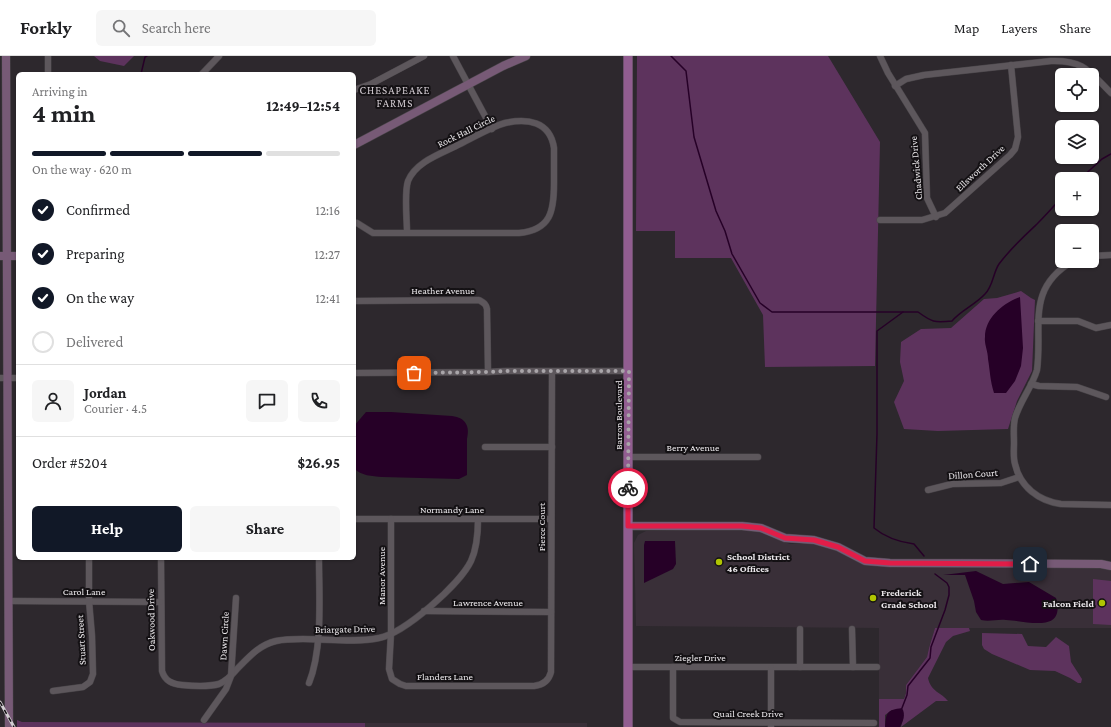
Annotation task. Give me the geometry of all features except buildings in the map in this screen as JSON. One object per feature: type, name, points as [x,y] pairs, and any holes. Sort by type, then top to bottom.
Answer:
[{"type":"main road","name":"Barron Boulevard","points":[[628,56],[628,727]]},
{"type":"street","points":[[6,56],[4,450],[8,601],[9,727]]},
{"type":"street","points":[[48,56],[48,72]]},
{"type":"street","points":[[204,72],[219,56]]},
{"type":"street","points":[[356,89],[371,84],[424,56]]},
{"type":"street","points":[[453,56],[492,129]]},
{"type":"street","points":[[356,144],[503,66],[526,56]]},
{"type":"street","name":"Chadwick Drive","points":[[880,56],[895,86],[925,133],[928,198],[936,217]]},
{"type":"street","points":[[895,86],[906,79],[915,76],[1011,65],[1064,61],[1074,62],[1082,66],[1111,93]]},
{"type":"street","name":"Ellsworth Drive","points":[[880,220],[913,221],[936,217],[946,213],[1010,156],[1015,149],[1018,137],[1011,65]]},
{"type":"street","name":"Rock Hall Circle","points":[[523,121],[545,125],[551,137],[554,148],[554,203],[545,224],[530,232],[519,233],[407,233],[407,188],[408,180],[413,173],[425,163],[492,129],[504,124],[523,121]]},
{"type":"street","points":[[357,224],[373,233],[407,233]]},
{"type":"street","points":[[1099,256],[1111,255]]},
{"type":"street","points":[[4,256],[16,256]]},
{"type":"street","points":[[1064,268],[1048,283],[1042,293],[1038,321],[1038,363],[1032,384],[1019,406],[1013,427],[1016,469],[1022,481],[1040,498],[1061,504],[1111,505]]},
{"type":"street","name":"Heather Avenue","points":[[356,300],[479,300],[486,305],[487,309],[488,372]]},
{"type":"street","points":[[1038,321],[1078,321],[1096,328],[1111,325]]},
{"type":"street","points":[[356,373],[629,371]]},
{"type":"street","name":"Pierce Court","points":[[546,681],[551,672],[552,372]]},
{"type":"street","points":[[4,378],[16,378]]},
{"type":"street","points":[[1032,384],[1039,386],[1077,387],[1106,397]]},
{"type":"street","points":[[485,447],[552,447]]},
{"type":"street","name":"Berry Avenue","points":[[629,457],[758,457]]},
{"type":"street","name":"Dillon Court","points":[[928,490],[952,484],[1001,483],[1019,476]]},
{"type":"street","name":"Normandy Lane","points":[[356,519],[551,519]]},
{"type":"street","name":"Manor Avenue","points":[[391,519],[391,633]]},
{"type":"street","name":"Briargate Drive","points":[[167,681],[184,685],[209,686],[219,684],[231,676],[253,653],[276,641],[318,639],[368,640],[381,638],[391,633],[424,611],[457,582],[471,561],[476,545],[478,519]]},
{"type":"street","points":[[628,526],[742,526],[758,528],[785,538],[814,540],[838,547],[865,561],[890,563],[1101,564],[1111,566]]},
{"type":"street","name":"Stuart Street","points":[[53,691],[83,687],[90,682],[93,674],[88,560]]},
{"type":"street","name":"Oakwood Drive","points":[[161,560],[160,602],[162,671],[167,681]]},
{"type":"street","points":[[309,683],[314,669],[318,639],[319,560]]},
{"type":"street","name":"Dawn Circle","points":[[231,676],[236,598]]},
{"type":"street","name":"Carol Lane","points":[[8,601],[160,602]]},
{"type":"street","name":"Lawrence Avenue","points":[[424,611],[551,612]]},
{"type":"street","points":[[800,629],[800,667]]},
{"type":"street","points":[[852,629],[853,667]]},
{"type":"street","name":"Flanders Lane","points":[[391,633],[388,670],[392,679],[400,684],[414,686],[534,686],[546,681]]},
{"type":"street","name":"Ziegler Drive","points":[[628,667],[877,667]]},
{"type":"street","name":"Quail Creek Drive","points":[[673,667],[673,714],[676,721],[771,725],[874,723]]},
{"type":"street","points":[[771,668],[771,725]]},
{"type":"street","name":"Briargate Drive","points":[[204,720],[226,689],[231,676]]},
{"type":"shaded area","points":[[94,56],[134,56],[124,66],[100,61]]},
{"type":"shaded area","points":[[637,56],[828,56],[880,142],[875,366],[765,367],[763,315],[731,258],[675,258],[675,231],[636,231]]},
{"type":"shaded area","points":[[1021,291],[1035,300],[1032,371],[1017,401],[1008,429],[938,431],[904,429],[894,402],[904,381],[900,362],[901,342],[921,329],[951,328],[984,299],[997,298]]},
{"type":"shaded area","points":[[1020,297],[1023,348],[1021,366],[1015,381],[1006,393],[994,393],[985,342],[986,330],[988,324],[1001,307]]},
{"type":"shaded area","points":[[366,412],[391,412],[457,417],[466,423],[468,430],[467,475],[459,479],[382,477],[360,473],[356,470],[356,424]]},
{"type":"shaded area","name":"Frederick Grade School","points":[[745,528],[760,531],[790,544],[814,544],[833,549],[859,561],[1106,568],[1111,570],[1111,628],[935,628],[927,657],[906,685],[904,699],[879,699],[879,628],[636,626],[634,543],[638,535],[646,531]]},
{"type":"shaded area","points":[[645,541],[675,541],[676,564],[673,569],[644,583],[644,545]]},
{"type":"shaded area","points":[[976,571],[1003,584],[1029,582],[1056,598],[1058,609],[1055,617],[1050,621],[1043,623],[981,620],[976,612],[974,601],[965,575],[943,575]]},
{"type":"shaded area","name":"Falcon Field","points":[[1093,579],[1111,581],[1111,625],[1093,624]]},
{"type":"shaded area","points":[[935,628],[969,628],[970,631],[953,636],[946,642],[928,678],[931,686],[948,701],[936,701],[901,727],[903,719],[892,710],[885,715],[885,727],[879,727],[879,699],[904,699],[906,685],[927,657]]},
{"type":"shaded area","points":[[982,633],[1022,634],[1028,646],[1046,647],[1056,637],[1069,646],[1071,662],[1082,679],[1081,683],[1078,683],[1055,671],[1030,670],[992,654],[984,649],[982,645]]},
{"type":"shaded area","points":[[902,708],[904,716],[900,727],[885,727],[888,713],[890,711]]},
{"type":"shaded area","points":[[17,720],[22,722],[365,723],[365,727],[17,727]]},
{"type":"shaded area","points":[[365,723],[587,723],[587,727],[365,727]]},
{"type":"waterway","points":[[141,72],[145,57],[147,56]]},
{"type":"waterway","points":[[671,56],[686,71],[694,137],[716,211],[725,231],[732,254],[760,303],[772,312],[918,312],[934,321],[952,321],[988,291],[999,264],[1017,243],[1055,205]]},
{"type":"waterway","points":[[1088,172],[1102,159],[1111,154]]},
{"type":"waterway","points":[[903,312],[877,331],[877,434],[874,528],[893,539],[914,544],[924,556]]},
{"type":"waterway","points":[[902,708],[907,695],[908,686],[930,658],[931,647],[949,595],[949,587],[947,583],[935,574]]},
{"type":"railway","points":[[0,702],[14,727]]},
{"type":"way so far","points":[[414,373],[629,371],[628,488]]},
{"type":"place","name":"School District 46 Offices","points":[[719,562]]},
{"type":"place","name":"Frederick Grade School","points":[[873,598]]},
{"type":"place","name":"Falcon Field","points":[[1102,603]]},
{"type":"district","name":"CHESAPEAKE FARMS","points":[[395,96]]},
{"type":"route","points":[[628,488],[628,526],[742,526],[761,528],[785,538],[814,540],[838,547],[865,561],[890,563],[1030,564]]}]
